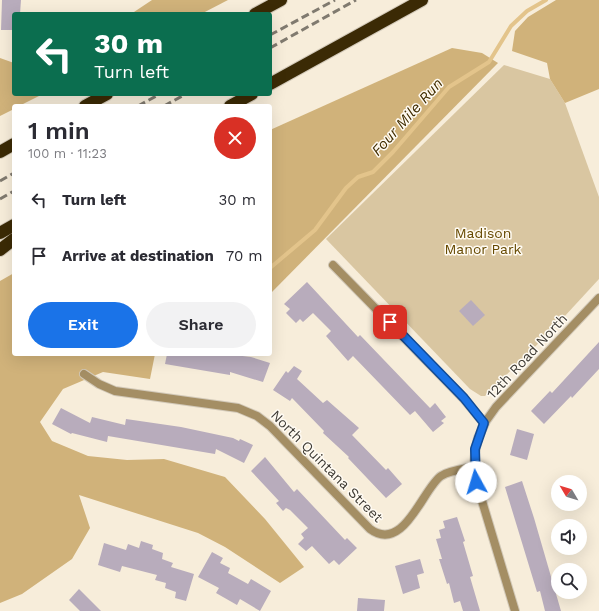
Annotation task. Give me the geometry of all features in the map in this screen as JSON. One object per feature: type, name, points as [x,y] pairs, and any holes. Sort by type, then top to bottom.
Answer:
[{"type":"highway","points":[[259,12],[281,0]]},
{"type":"highway","points":[[272,83],[422,0]]},
{"type":"highway","points":[[89,104],[103,96]]},
{"type":"highway","points":[[234,104],[248,96]]},
{"type":"highway","points":[[0,151],[12,146]]},
{"type":"highway","points":[[0,233],[12,226]]},
{"type":"highway","points":[[0,250],[12,241]]},
{"type":"street","points":[[333,265],[464,398],[484,423]]},
{"type":"street","name":"12th Road North","points":[[515,611],[479,491],[474,467],[476,444],[484,423],[496,407],[599,298]]},
{"type":"street","name":"North Quintana Street","points":[[84,374],[99,384],[115,391],[236,408],[249,412],[262,419],[372,530],[381,534],[390,533],[410,518],[440,476],[474,467]]},
{"type":"green space","name":"Madison Manor Park","points":[[504,65],[550,79],[565,103],[599,197],[599,279],[552,330],[485,396],[481,396],[470,389],[326,239]]},
{"type":"shaded area","points":[[152,0],[228,0],[205,12],[134,12]]},
{"type":"shaded area","points":[[556,0],[599,0],[599,89],[565,103],[550,79],[547,63],[512,51],[515,31],[528,17]]},
{"type":"shaded area","points":[[452,48],[482,53],[498,63],[272,292],[272,129]]},
{"type":"shaded area","points":[[0,58],[12,62],[12,96],[39,96],[23,104],[12,104],[12,110],[0,116]]},
{"type":"shaded area","points":[[12,274],[12,356],[155,356],[150,379],[103,372],[63,389],[40,422],[52,441],[88,456],[127,460],[164,459],[225,477],[265,519],[304,567],[280,583],[225,547],[198,533],[79,495],[90,528],[72,559],[22,594],[0,603],[0,281]]},
{"type":"building","points":[[2,0],[21,0],[20,12],[12,12],[12,30],[1,30]]},
{"type":"building","points":[[307,282],[358,337],[360,335],[430,408],[435,403],[446,417],[441,421],[444,423],[433,432],[415,411],[410,415],[353,356],[348,361],[326,336],[331,331],[313,313],[303,322],[300,319],[296,323],[286,313],[290,309],[284,304]]},
{"type":"building","points":[[471,300],[485,315],[473,326],[459,311]]},
{"type":"building","points":[[599,342],[599,369],[572,398],[571,396],[544,424],[531,411],[550,391],[552,393]]},
{"type":"building","points":[[167,356],[243,356],[270,363],[263,382],[230,372],[230,375],[165,364]]},
{"type":"building","points":[[294,366],[302,371],[297,379],[323,403],[327,400],[359,428],[352,435],[386,470],[388,468],[402,484],[386,498],[348,458],[349,457],[323,433],[324,431],[292,398],[290,401],[273,390],[286,371],[288,373]]},
{"type":"building","points":[[61,408],[90,423],[92,417],[125,425],[126,419],[181,427],[233,438],[239,441],[240,439],[253,445],[244,463],[216,449],[215,454],[108,436],[107,442],[71,434],[52,424]]},
{"type":"building","points":[[517,429],[534,434],[527,460],[510,455]]},
{"type":"building","points":[[265,457],[294,492],[297,489],[345,540],[347,538],[357,548],[339,565],[334,560],[329,564],[312,546],[306,551],[298,544],[304,538],[301,534],[308,528],[290,510],[286,508],[283,511],[276,503],[279,501],[251,471]]},
{"type":"building","points":[[522,481],[551,577],[551,599],[558,599],[561,611],[545,611],[540,591],[537,592],[505,487]]},
{"type":"building","points":[[457,517],[465,541],[463,542],[473,576],[470,577],[480,611],[463,611],[460,601],[454,603],[449,583],[447,584],[439,559],[442,559],[436,539],[441,538],[439,530],[445,528],[443,521]]},
{"type":"building","points":[[141,541],[153,545],[152,549],[163,553],[162,559],[173,563],[171,567],[194,574],[186,601],[175,598],[176,592],[165,588],[166,583],[155,580],[157,575],[122,566],[120,572],[98,565],[104,543],[126,550],[128,544],[139,548]]},
{"type":"building","points":[[212,552],[223,558],[220,563],[230,568],[228,573],[248,584],[251,579],[271,591],[260,611],[240,599],[237,605],[216,593],[219,588],[198,577]]},
{"type":"building","points":[[420,559],[424,573],[417,575],[420,588],[403,594],[395,566]]},
{"type":"building","points":[[79,589],[101,611],[80,611],[69,600]]},
{"type":"building","points":[[358,598],[385,600],[384,611],[357,611]]},
{"type":"waterway","name":"Four Mile Run","points":[[272,266],[315,230],[346,188],[358,177],[373,172],[393,152],[449,87],[489,62],[511,26],[527,11],[546,0]]},
{"type":"railway","points":[[272,34],[335,0]]},
{"type":"railway","points":[[272,47],[356,0]]},
{"type":"railway","points":[[142,104],[156,96]]},
{"type":"railway","points":[[168,104],[182,96]]},
{"type":"railway","points":[[0,181],[12,174]]},
{"type":"railway","points":[[0,199],[12,192]]},
{"type":"route","points":[[390,322],[464,398],[484,423],[475,449],[474,467],[476,482]]}]
